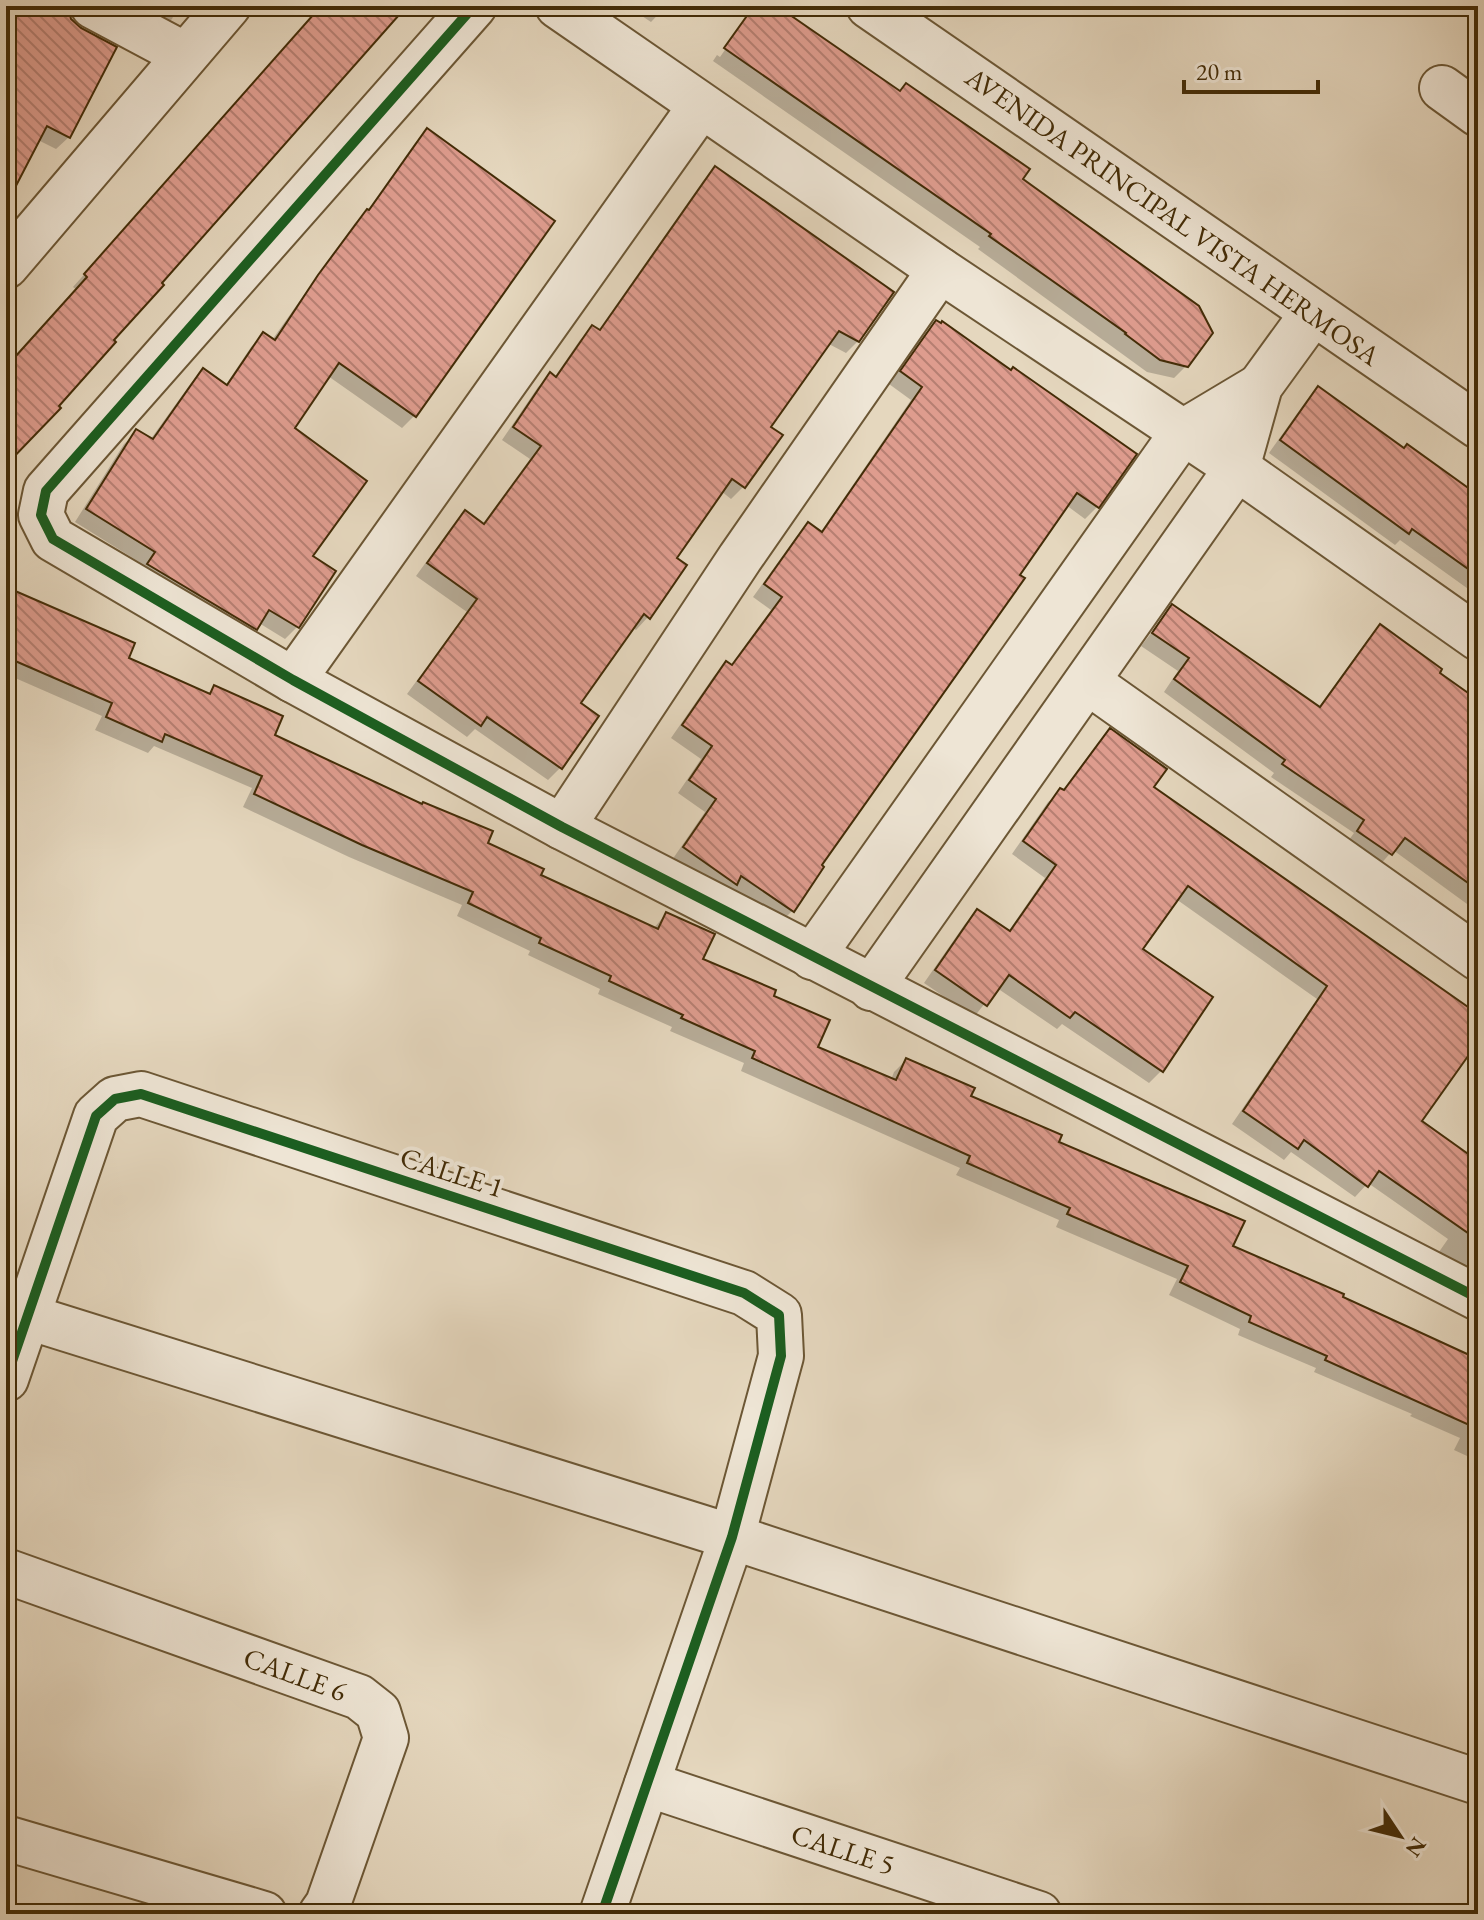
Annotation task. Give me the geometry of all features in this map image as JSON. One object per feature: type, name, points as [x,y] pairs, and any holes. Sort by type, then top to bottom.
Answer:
[{"type":"street","points":[[93,6],[185,55]]},
{"type":"street","points":[[11,252],[228,6]]},
{"type":"street","points":[[474,6],[46,491],[41,515],[53,539],[293,680],[562,827],[1478,1298]]},
{"type":"street","points":[[558,6],[700,107],[1237,468],[1478,638]]},
{"type":"street","name":"AVENIDA PRINCIPAL VISTA HERMOSA","points":[[873,7],[1478,426]]},
{"type":"street","points":[[1442,88],[1478,114]]},
{"type":"street","points":[[293,680],[700,107]]},
{"type":"street","points":[[562,827],[740,558],[940,270]]},
{"type":"street","points":[[871,988],[1237,468],[1260,386],[1313,313]]},
{"type":"street","points":[[812,957],[1183,432],[1260,386]]},
{"type":"street","points":[[1088,682],[1478,958]]},
{"type":"street","name":"CALLE 1","points":[[16,1314],[96,1116],[115,1099],[141,1094],[744,1293],[779,1315],[781,1356],[732,1537]]},
{"type":"street","points":[[6,1379],[16,1314],[732,1537],[1478,1782]]},
{"type":"street","points":[[602,1914],[732,1537]]},
{"type":"street","name":"CALLE 6","points":[[6,1571],[359,1697],[378,1712],[386,1738],[328,1904],[321,1914]]},
{"type":"street","name":"CALLE 5","points":[[647,1784],[1039,1914]]},
{"type":"street","points":[[6,1838],[264,1914]]},
{"type":"building","points":[[6,6],[68,6],[71,19],[81,28],[117,47],[70,138],[47,126],[6,205]]},
{"type":"building","points":[[321,6],[407,6],[162,283],[164,285],[59,406],[61,408],[6,465],[6,367]]},
{"type":"building","points":[[754,6],[777,6],[900,91],[906,83],[1030,169],[1023,179],[1199,306],[1213,333],[1188,367],[1160,360],[989,236],[991,234],[724,48]]},
{"type":"building","points":[[427,128],[555,221],[416,417],[339,363],[295,428],[367,481],[313,556],[336,571],[299,628],[269,610],[257,630],[147,564],[155,552],[86,509],[136,429],[153,439],[203,368],[227,385],[263,332],[275,340],[318,275]]},
{"type":"building","points":[[715,166],[894,292],[859,342],[839,331],[771,427],[783,435],[745,488],[732,479],[677,558],[687,565],[650,619],[644,614],[581,703],[599,716],[562,769],[487,717],[481,726],[418,681],[477,599],[427,563],[465,510],[484,524],[541,446],[513,427],[550,372],[556,377],[592,325],[600,330]]},
{"type":"building","points":[[936,320],[942,321],[1011,370],[1013,367],[1137,454],[1099,508],[1077,493],[1020,575],[1025,578],[822,865],[824,867],[794,912],[741,876],[737,885],[683,847],[716,799],[689,780],[712,746],[682,725],[726,661],[732,665],[782,597],[764,584],[808,522],[822,532],[922,387],[900,371]]},
{"type":"building","points":[[1318,386],[1404,448],[1407,444],[1478,495],[1478,576],[1412,529],[1409,534],[1280,440]]},
{"type":"building","points":[[6,587],[135,643],[129,658],[210,694],[214,685],[283,716],[275,735],[422,804],[493,831],[488,843],[544,869],[541,875],[658,929],[666,912],[715,934],[703,959],[776,990],[774,996],[830,1020],[818,1047],[896,1080],[906,1058],[975,1088],[971,1096],[1062,1135],[1059,1142],[1245,1221],[1233,1246],[1344,1294],[1343,1297],[1478,1359],[1478,1429],[1249,1322],[1251,1316],[1180,1282],[1188,1266],[1067,1214],[1070,1208],[967,1163],[970,1156],[752,1058],[755,1051],[609,981],[611,976],[539,943],[541,938],[468,903],[473,892],[362,845],[254,794],[262,776],[165,734],[162,742],[106,717],[112,703],[6,657]]},
{"type":"building","points":[[1172,604],[1320,707],[1380,624],[1442,669],[1440,673],[1478,700],[1478,890],[1405,838],[1392,855],[1357,831],[1364,820],[1282,764],[1285,760],[1174,679],[1189,658],[1152,633]]},
{"type":"building","points":[[1110,728],[1167,769],[1154,787],[1478,1014],[1478,1042],[1422,1121],[1478,1161],[1478,1240],[1379,1171],[1368,1187],[1304,1140],[1298,1149],[1243,1111],[1327,986],[1188,886],[1143,949],[1213,997],[1163,1072],[1075,1012],[1070,1018],[1009,975],[987,1006],[935,970],[977,909],[1010,931],[1056,865],[1023,841],[1060,788],[1064,790]]},
{"type":"cycle path","points":[[474,6],[46,491],[41,515],[53,539],[293,680],[562,827],[1478,1298]]},
{"type":"cycle path","points":[[6,1379],[96,1116],[115,1099],[141,1094],[744,1293],[779,1315],[781,1356],[732,1537],[602,1914]]}]
